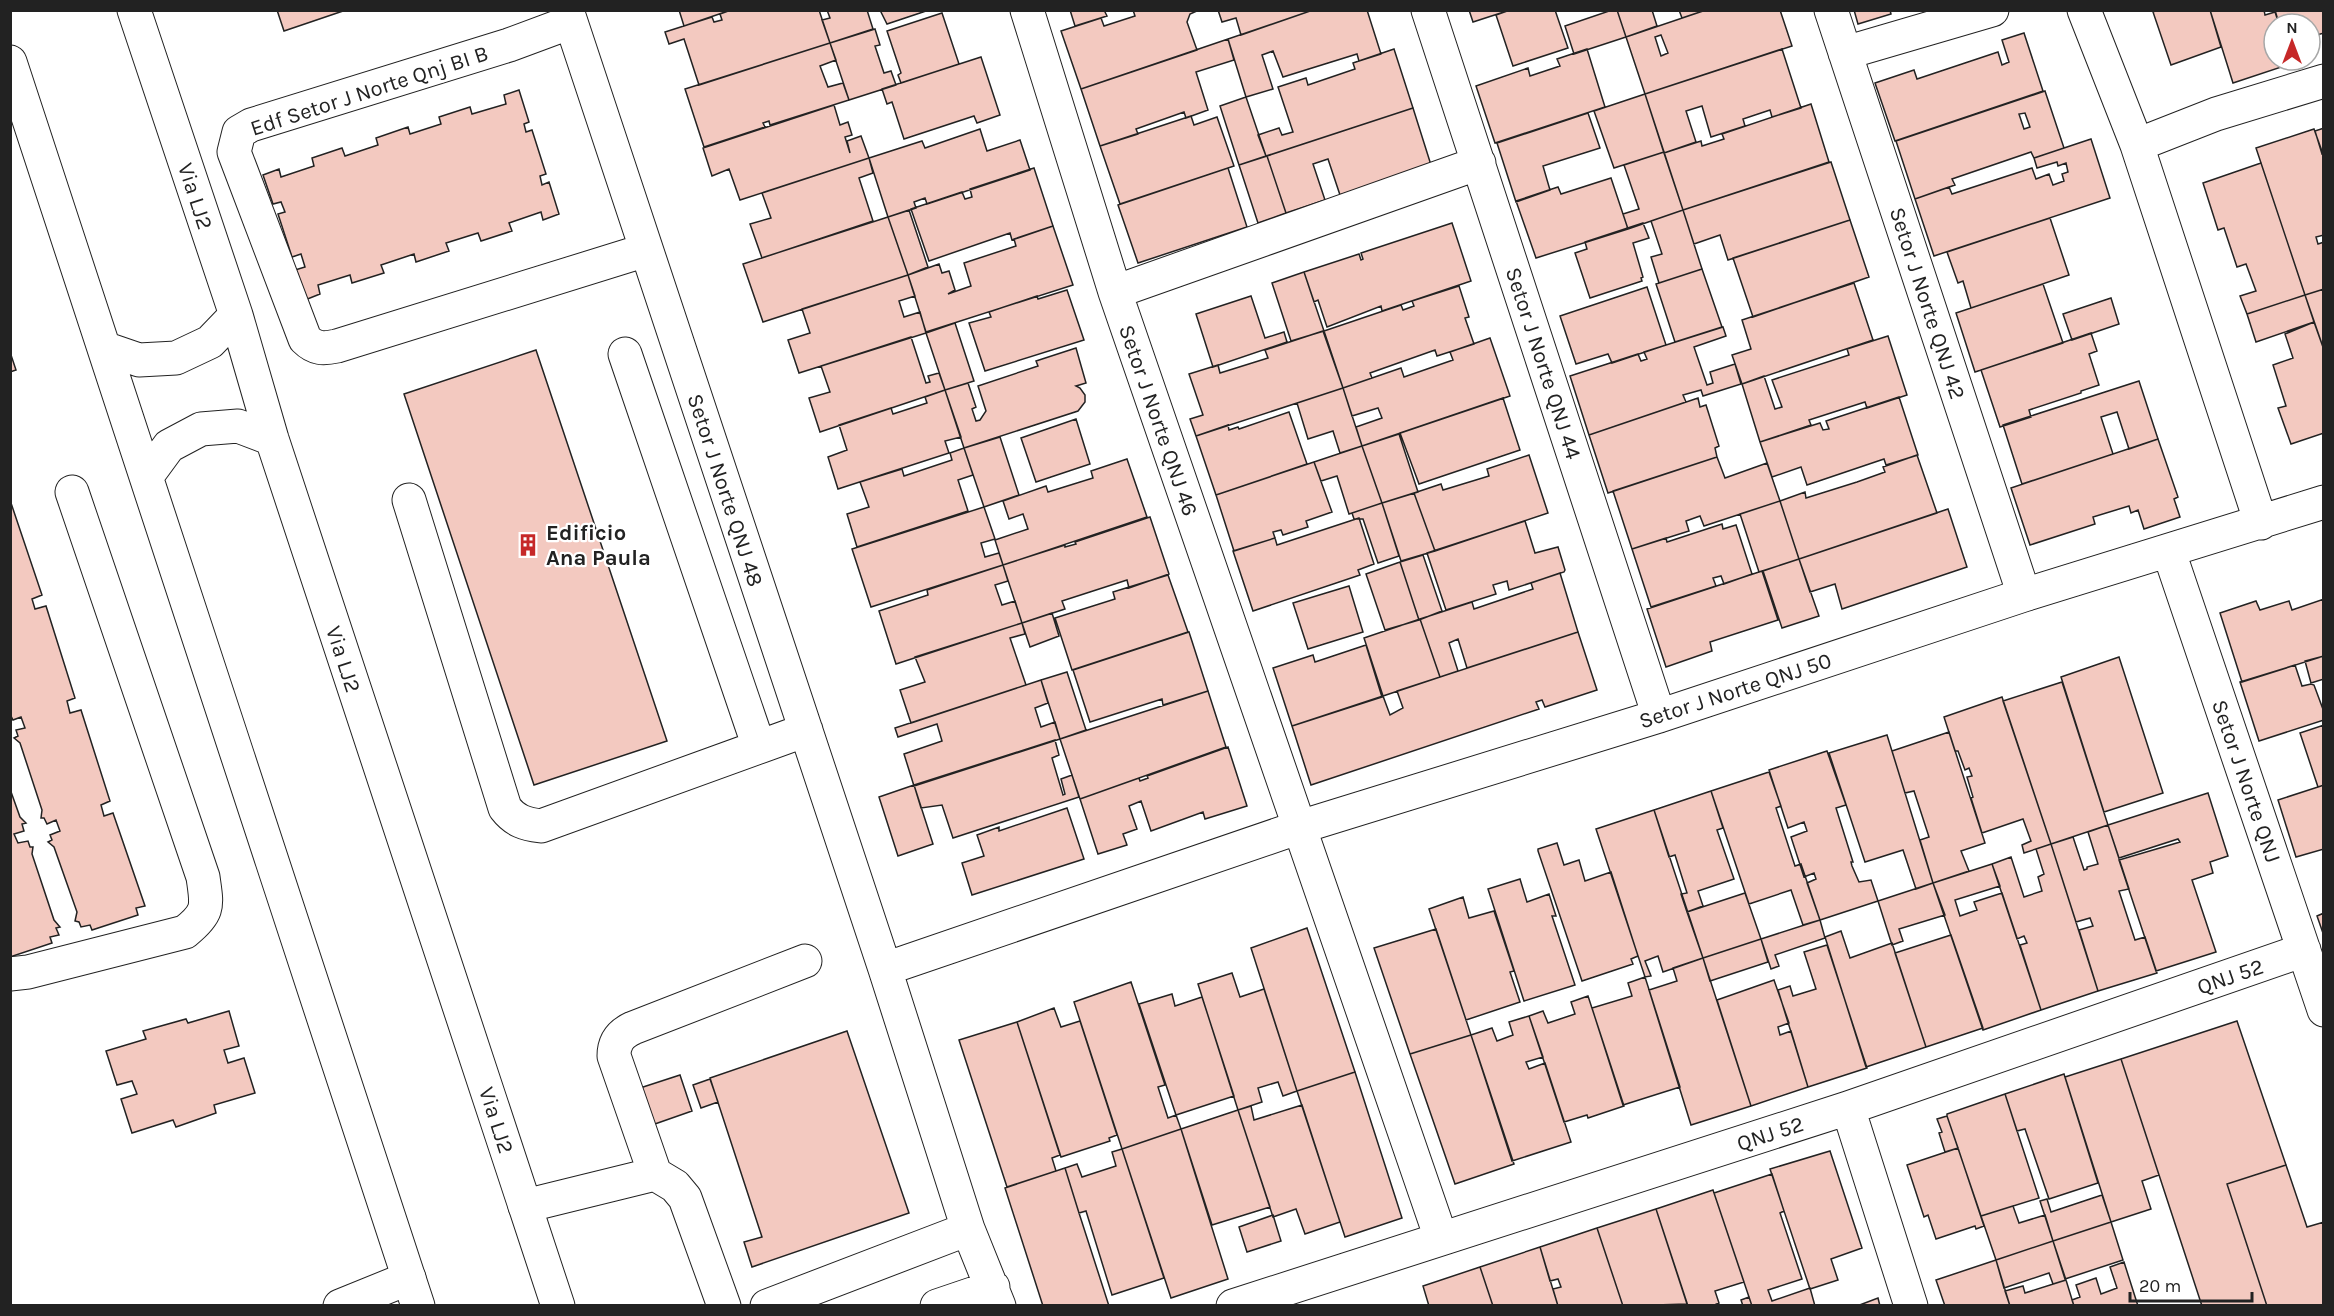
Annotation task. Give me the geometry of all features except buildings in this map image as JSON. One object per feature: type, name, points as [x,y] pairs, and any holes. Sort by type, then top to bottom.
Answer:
[{"type":"street","name":"Via LJ2","points":[[134,10],[236,315],[272,439],[558,1305]]},
{"type":"street","name":"Setor J Norte QNJ 46","points":[[1027,10],[1115,292],[1441,1238]]},
{"type":"street","name":"Setor J Norte QNJ 44","points":[[1428,10],[1659,716]]},
{"type":"street","name":"Setor J Norte QNJ 42","points":[[1831,10],[2024,595]]},
{"type":"street","points":[[1845,53],[1992,10]]},
{"type":"street","points":[[2084,10],[2137,145],[2261,523]]},
{"type":"street","name":"Setor J Norte QNJ 48","points":[[569,16],[885,969],[968,1229],[996,1296]]},
{"type":"street","name":"Edf Setor J Norte Qnj BI B","points":[[569,16],[509,45],[252,125],[239,132],[234,152],[304,339],[313,347],[324,349],[337,346],[646,250]]},
{"type":"street","points":[[10,62],[414,1292],[340,1305]]},
{"type":"street","points":[[2137,145],[2216,114],[2324,81]]},
{"type":"street","points":[[1115,292],[1479,163]]},
{"type":"street","points":[[104,348],[139,360],[176,358],[210,342],[236,315]]},
{"type":"street","points":[[625,354],[759,747]]},
{"type":"street","points":[[147,476],[169,446],[201,429],[238,426],[272,439]]},
{"type":"street","points":[[10,974],[28,972],[185,932],[200,920],[206,904],[203,876],[72,492]]},
{"type":"street","points":[[409,500],[505,808],[511,816],[524,824],[541,826],[806,730]]},
{"type":"street","name":"Setor J Norte QNJ 50","points":[[885,969],[1300,827],[1659,716],[2024,595],[2169,552],[2324,502]]},
{"type":"street","name":"Setor J Norte QNJ","points":[[2169,552],[2324,1010]]},
{"type":"street","name":"QNJ 52","points":[[1233,1305],[1848,1108],[2304,950]]},
{"type":"street","points":[[724,1305],[685,1198],[675,1186],[655,1174],[614,1056],[614,1048],[617,1040],[633,1028],[805,961]]},
{"type":"street","points":[[1848,1108],[1911,1305]]},
{"type":"street","points":[[525,1206],[655,1174]]},
{"type":"street","points":[[767,1305],[968,1229]]},
{"type":"street","points":[[937,1305],[996,1296]]},
{"type":"place","name":"Edificio Ana Paula","points":[[528,545]]}]
